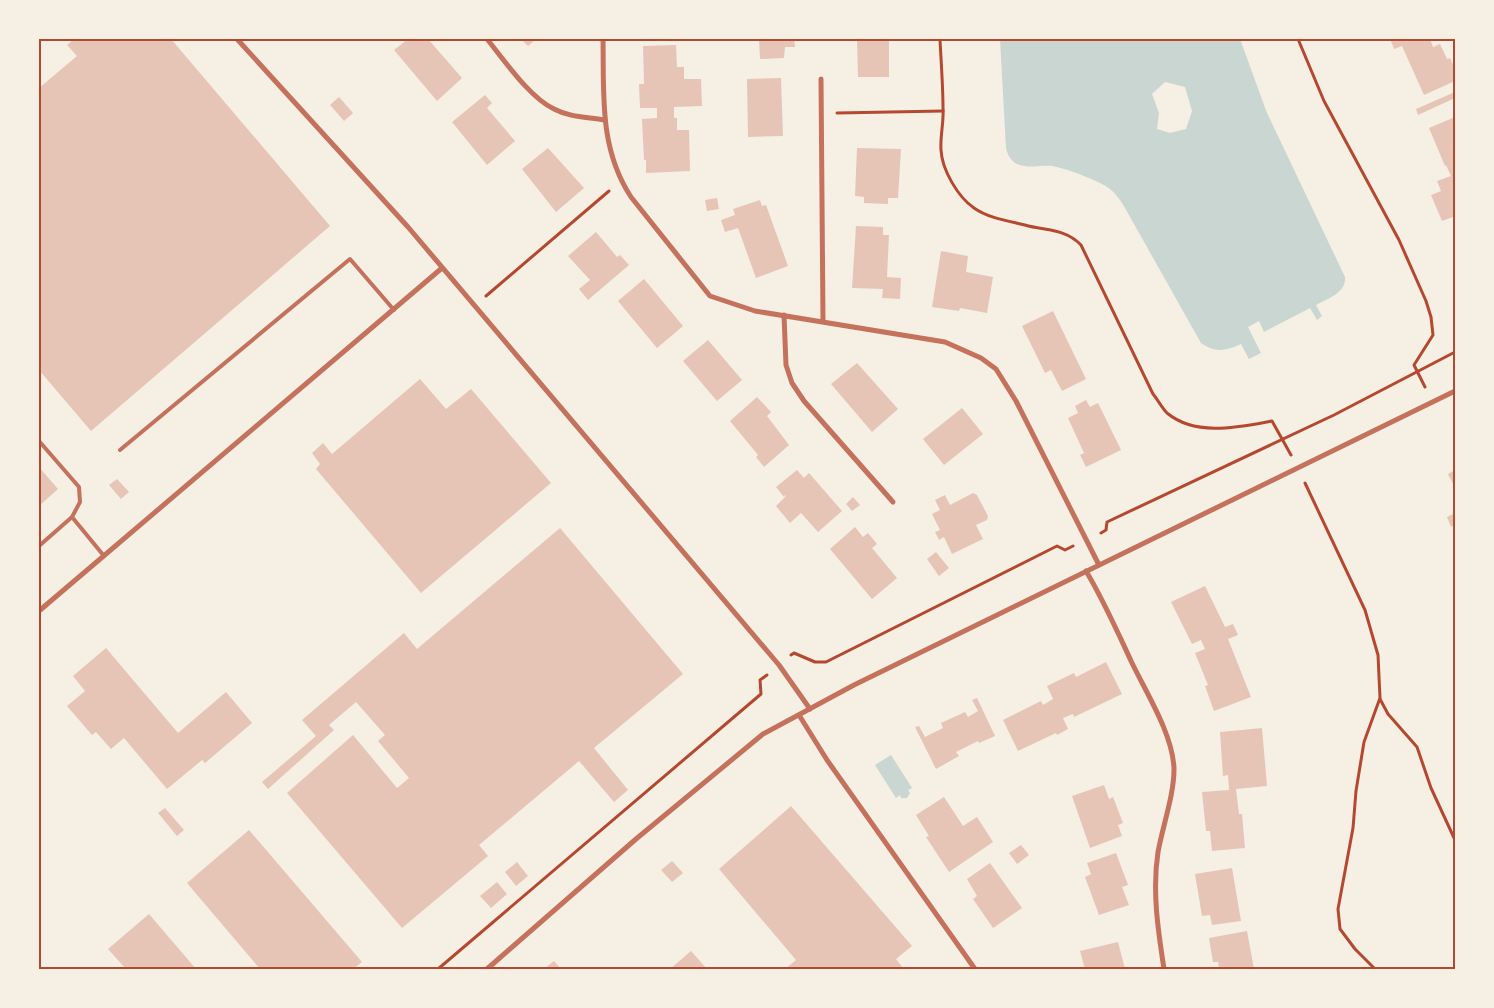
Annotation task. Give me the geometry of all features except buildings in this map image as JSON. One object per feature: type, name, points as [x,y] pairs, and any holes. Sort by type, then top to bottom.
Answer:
[{"type":"street","points":[[237,39],[402,220],[779,665],[810,709]]},
{"type":"street","points":[[487,39],[538,100],[554,110],[570,115],[604,120]]},
{"type":"street","points":[[603,39],[604,120],[610,151],[620,180],[631,197],[710,296],[755,311],[944,342],[981,358],[996,369],[1016,401],[1098,565]]},
{"type":"street","points":[[821,79],[823,321]]},
{"type":"street","points":[[39,612],[442,268]]},
{"type":"street","points":[[784,315],[786,365],[792,383],[804,401],[894,502]]},
{"type":"street","points":[[487,969],[636,839],[763,734],[854,685],[1455,391]]},
{"type":"street","points":[[1086,571],[1170,741],[1173,775],[1161,835],[1156,873],[1156,918],[1164,969]]},
{"type":"street","points":[[799,715],[827,760],[975,969]]},
{"type":"lane","points":[[120,450],[350,259],[394,310]]},
{"type":"lane","points":[[39,441],[79,487],[80,502],[72,517],[39,546]]},
{"type":"lane","points":[[72,517],[104,556]]},
{"type":"path","points":[[940,39],[944,111],[941,152],[953,186],[973,208],[982,214],[1074,237],[1081,245],[1153,394],[1167,412],[1194,426],[1202,427],[1227,429],[1272,421],[1298,468],[1365,610],[1378,655],[1380,698],[1364,742],[1356,791],[1353,828],[1338,909],[1340,929],[1355,949],[1375,969]]},
{"type":"path","points":[[1298,39],[1324,101],[1399,240],[1426,302],[1433,335],[1414,365],[1433,402]]},
{"type":"path","points":[[821,113],[944,111]]},
{"type":"path","points":[[474,306],[620,180]]},
{"type":"path","points":[[1380,698],[1388,714],[1417,747],[1431,788],[1455,840]]},
{"type":"shaded area","points":[[1000,39],[1240,39],[1267,113],[1345,277],[1345,283],[1340,291],[1316,305],[1322,316],[1317,320],[1310,308],[1264,332],[1259,321],[1248,327],[1261,353],[1249,359],[1241,344],[1216,350],[1201,343],[1125,208],[1112,191],[1091,179],[1058,167],[1017,164],[1007,153]],"holes":[[[1165,82],[1185,87],[1192,111],[1186,129],[1170,133],[1157,129],[1159,113],[1152,94]]]},
{"type":"shaded area","points":[[891,755],[912,788],[908,790],[910,793],[907,798],[901,798],[900,795],[896,798],[875,765]]}]
